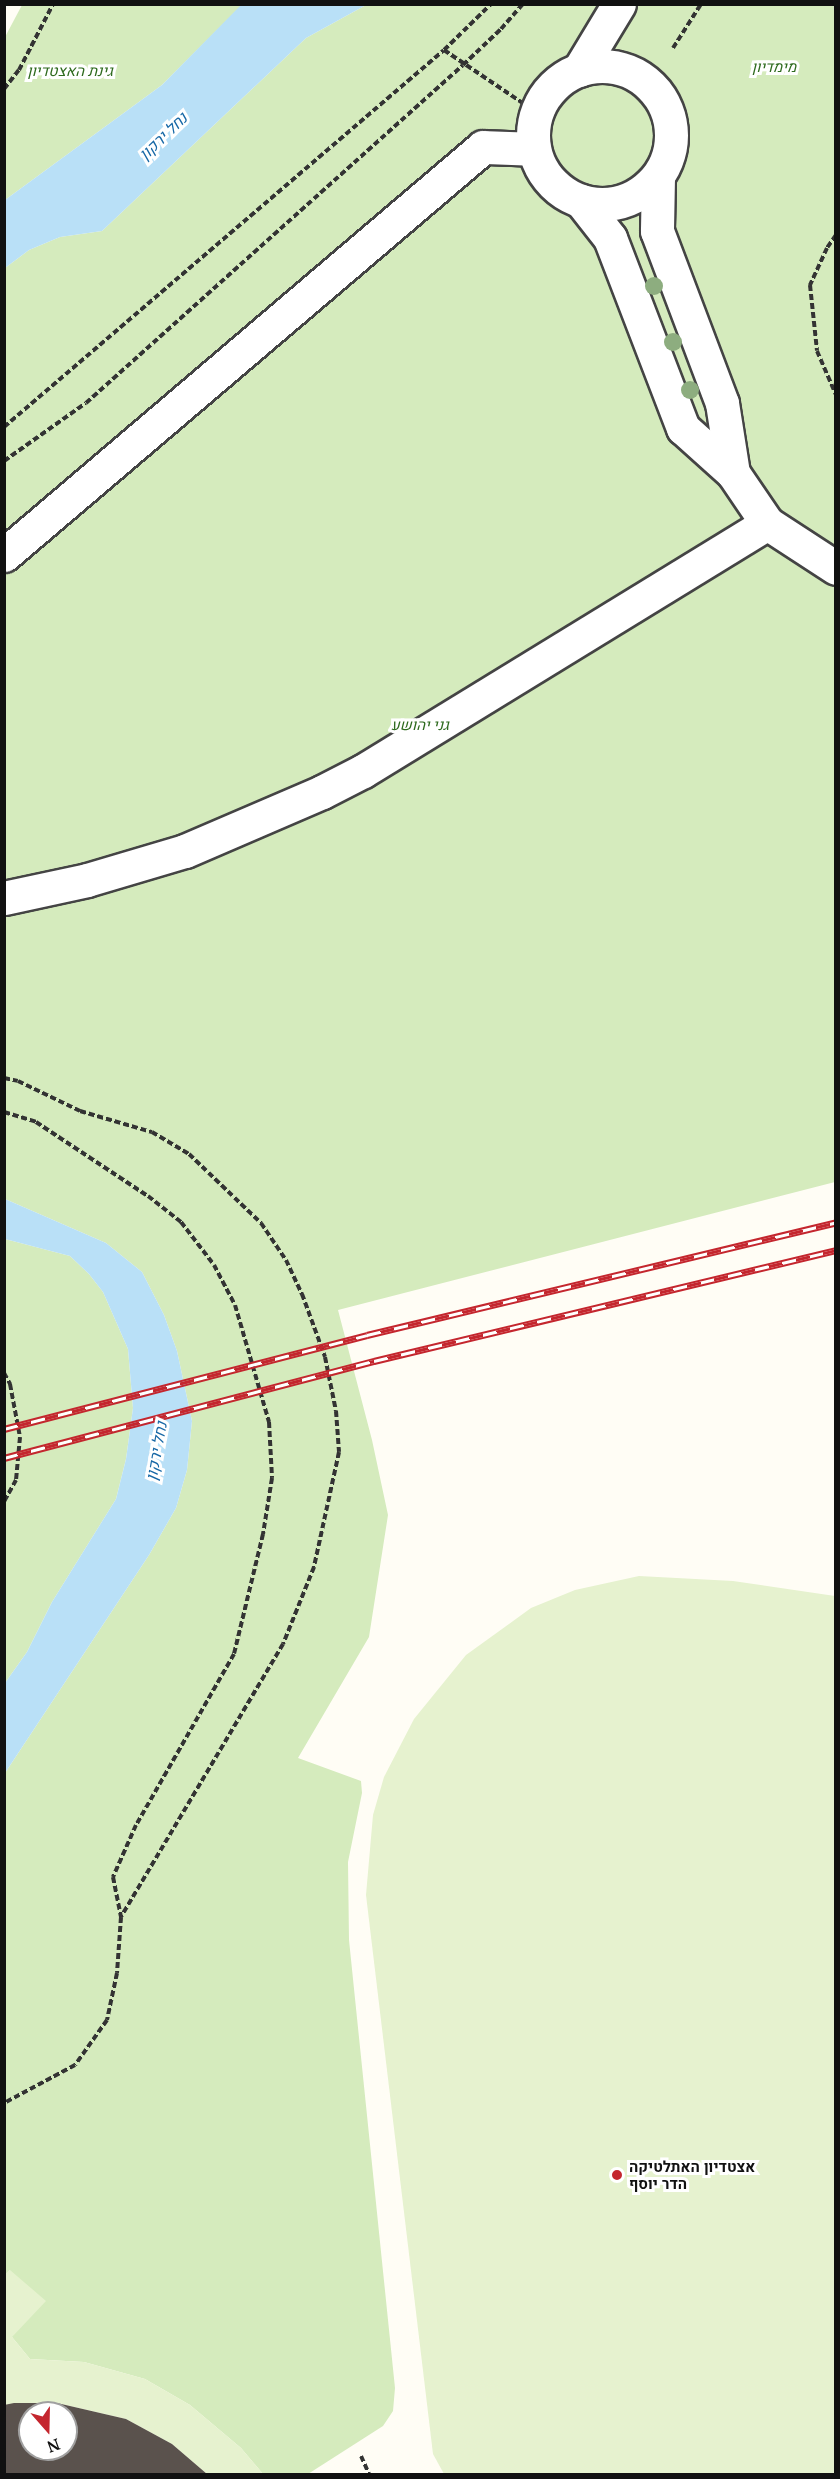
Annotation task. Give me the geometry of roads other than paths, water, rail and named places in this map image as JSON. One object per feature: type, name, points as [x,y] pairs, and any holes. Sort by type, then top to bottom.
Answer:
[{"type":"lane","points":[[579,70],[619,4]]},
{"type":"lane","points":[[581,201],[611,204],[631,199],[649,187],[658,177],[671,149],[672,128],[667,107],[654,89],[638,75],[619,67],[598,65],[579,70],[561,80],[546,94],[537,112],[533,129],[534,149],[541,169],[554,186],[581,201],[610,238],[683,428],[733,473],[767,523],[836,568]]},
{"type":"lane","points":[[4,555],[483,147],[534,149]]},
{"type":"lane","points":[[658,177],[657,231],[722,404],[733,473]]},
{"type":"lane","points":[[4,898],[87,880],[185,851],[311,797],[363,771],[767,523]]},
{"type":"water","name":"נחל ירקון","points":[[242,4],[366,5],[306,38],[102,231],[60,237],[29,250],[5,268],[5,200],[162,85]]},
{"type":"water","name":"נחל ירקון","points":[[5,1199],[106,1243],[142,1272],[164,1315],[177,1351],[192,1421],[187,1470],[176,1508],[149,1555],[5,1773],[5,1683],[27,1652],[52,1602],[116,1499],[126,1459],[133,1408],[128,1349],[103,1292],[89,1274],[70,1256],[5,1239]]},
{"type":"railway","points":[[4,1429],[367,1335],[836,1222]]},
{"type":"railway","points":[[4,1458],[374,1361],[836,1250]]},
{"type":"place","name":"אצטדיון האתלטיקה הדר יוסף","points":[[617,2175]]},
{"type":"park label","name":"מימדיון","points":[[774,67]]},
{"type":"park label","name":"גינת האצטדיון","points":[[70,71]]},
{"type":"park label","name":"גני יהושע","points":[[420,725]]}]
